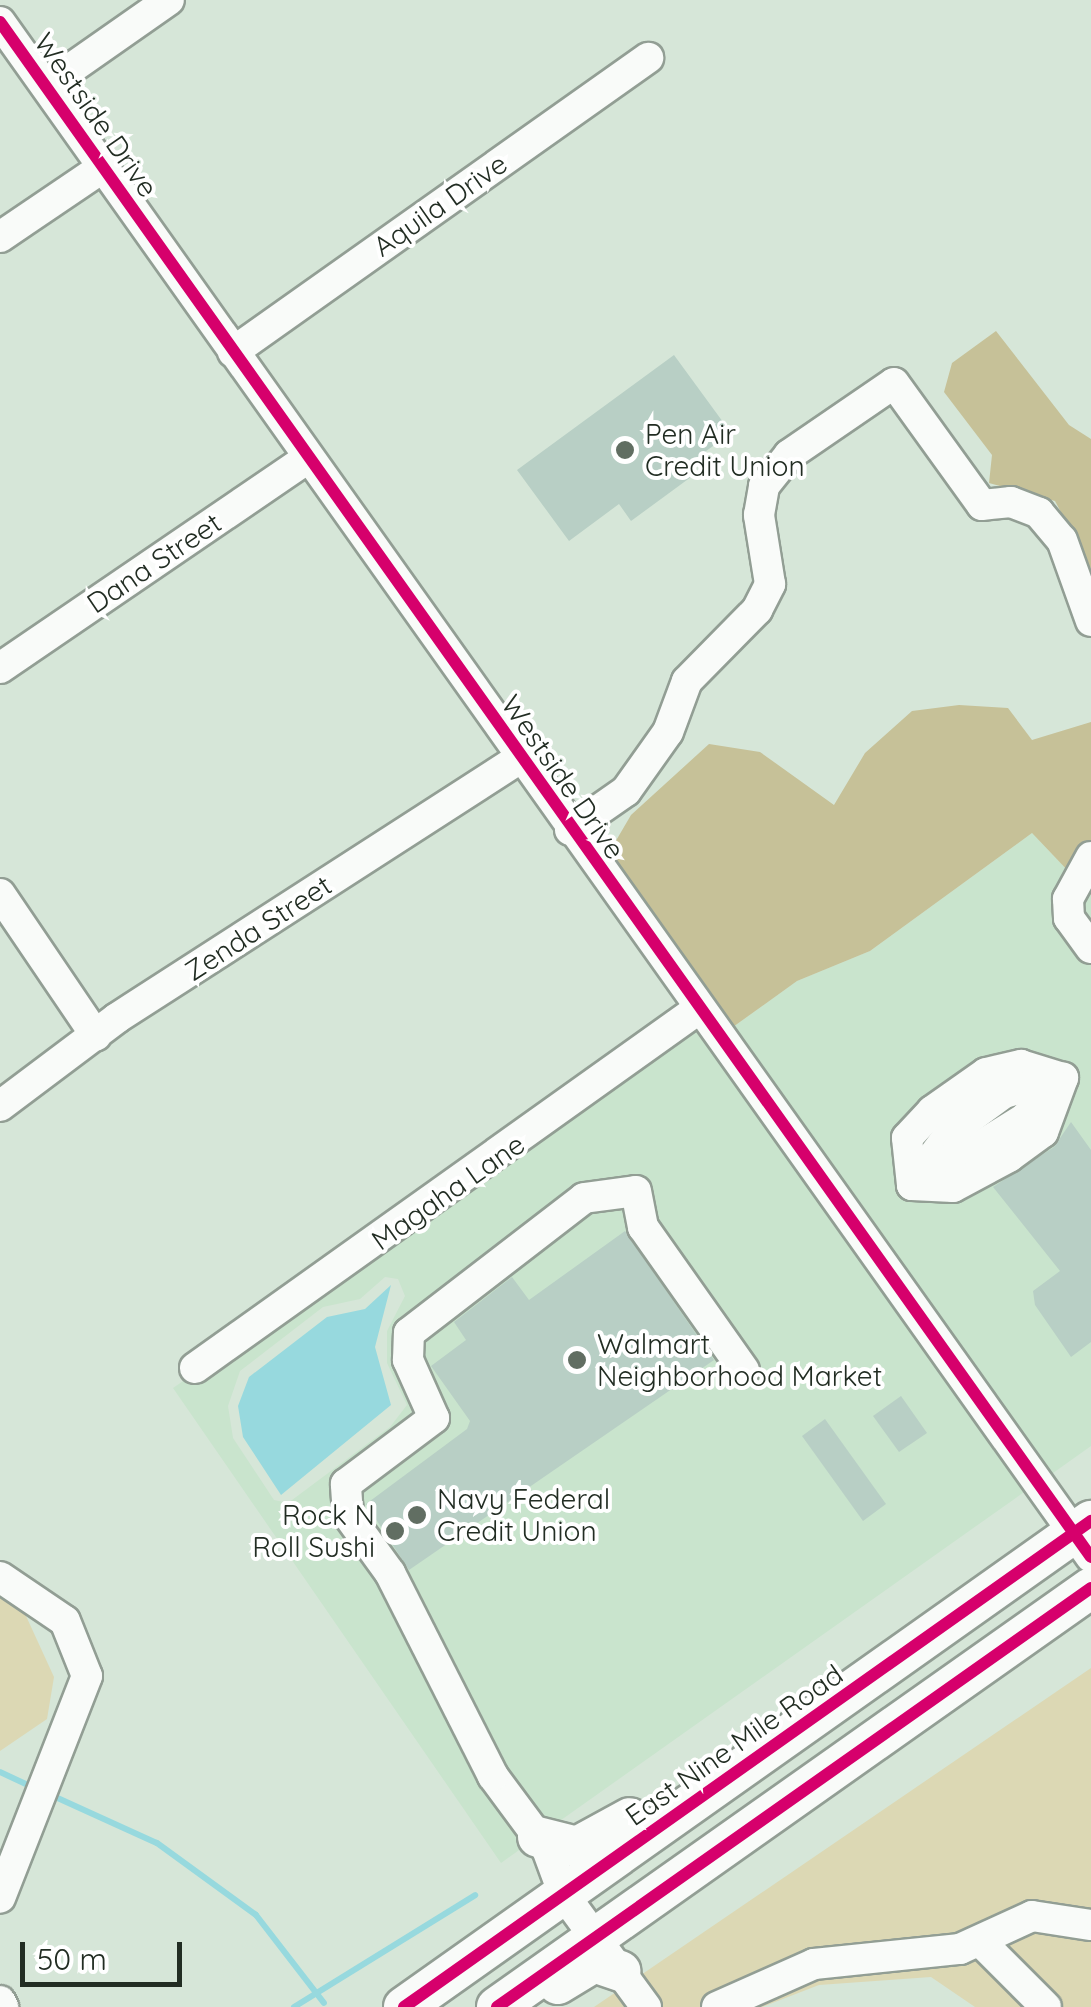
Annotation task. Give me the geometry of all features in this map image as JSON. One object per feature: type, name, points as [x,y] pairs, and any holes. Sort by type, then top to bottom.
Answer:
[{"type":"main road","name":"East Nine Mile Road","points":[[404,2007],[1021,1572],[1085,1538]]},
{"type":"main road","points":[[596,1938],[598,1894],[963,1631],[1021,1572]]},
{"type":"main road","points":[[497,2007],[1091,1588]]},
{"type":"main road","points":[[538,1836],[577,1847],[594,1843],[696,1771],[776,1746]]},
{"type":"main road","points":[[464,2007],[555,1943],[567,1926],[564,1895]]},
{"type":"main road","points":[[526,2007],[594,1962],[620,1971]]},
{"type":"street","points":[[46,86],[169,0]]},
{"type":"street","name":"Westside Drive","points":[[0,22],[697,1010],[1085,1538]]},
{"type":"street","name":"Aquila Drive","points":[[233,352],[648,58]]},
{"type":"street","points":[[0,237],[102,168]]},
{"type":"street","points":[[570,830],[626,791],[668,732],[687,682],[757,610],[770,584],[758,515],[764,486],[789,455],[894,383],[982,505],[1011,502],[1039,514],[1062,540],[1091,620]]},
{"type":"street","name":"Dana Street","points":[[0,668],[308,458]]},
{"type":"street","name":"Zenda Street","points":[[0,1106],[96,1036],[520,758]]},
{"type":"street","points":[[1091,857],[1068,899],[1069,918],[1091,948]]},
{"type":"street","points":[[0,894],[96,1036]]},
{"type":"street","name":"Magaha Lane","points":[[196,1368],[697,1010]]},
{"type":"street","points":[[1063,1078],[1043,1132],[1010,1157],[953,1187],[912,1185],[1008,1103],[1063,1078]]},
{"type":"street","points":[[646,2007],[564,1895],[538,1836],[493,1776],[390,1573],[348,1515],[346,1484],[434,1418],[408,1360],[409,1332],[584,1198],[636,1190],[643,1227],[744,1370]]},
{"type":"street","points":[[0,1577],[66,1621],[87,1676],[0,1898]]},
{"type":"street","points":[[718,2007],[814,1964],[983,1944],[1032,1916],[1091,1925]]},
{"type":"street","points":[[983,1944],[1046,2007]]},
{"type":"shaded area","points":[[996,331],[1069,425],[1091,439],[1091,569],[1055,501],[989,483],[992,455],[944,392],[952,363]]},
{"type":"shaded area","points":[[959,705],[1008,708],[1032,740],[1091,722],[1091,895],[1032,833],[870,951],[797,981],[726,1032],[607,856],[631,815],[709,744],[760,752],[834,805],[865,753],[912,711]]},
{"type":"shaded area","points":[[1032,833],[1091,895],[1091,1446],[1046,1478],[726,1032],[797,981],[870,951]]},
{"type":"shaded area","points":[[695,1027],[1027,1490],[547,1830],[503,1771],[349,1499],[333,1511],[380,1578],[529,1843],[501,1863],[173,1388],[189,1377],[194,1384]],"holes":[[[385,1277],[398,1279],[405,1296],[387,1331],[387,1363],[407,1405],[390,1427],[288,1503],[274,1500],[233,1438],[228,1406],[240,1371],[323,1307],[360,1299]]]},
{"type":"shaded area","points":[[0,1598],[21,1605],[54,1677],[47,1719],[0,1751]]},
{"type":"shaded area","points":[[1091,1668],[1091,2007],[975,2007],[931,1977],[819,1985],[762,2007],[594,2007]]},
{"type":"water","points":[[391,1285],[375,1347],[391,1405],[281,1495],[243,1437],[238,1406],[249,1377],[327,1317],[365,1309]]},
{"type":"building","name":"Pen Air Credit Union","points":[[674,355],[731,433],[684,467],[691,477],[631,521],[619,504],[569,541],[517,470]]},
{"type":"building","points":[[1071,1122],[1091,1150],[1091,1342],[1071,1357],[1035,1305],[1033,1291],[1060,1271],[993,1187],[1054,1147]]},
{"type":"building","name":"Walmart Neighborhood Market","points":[[625,1231],[714,1360],[409,1570],[366,1504],[467,1429],[470,1421],[431,1366],[466,1340],[454,1322],[512,1277],[529,1300]]},
{"type":"building","points":[[901,1396],[927,1433],[899,1452],[873,1416]]},
{"type":"building","points":[[825,1419],[886,1504],[863,1521],[802,1436]]},
{"type":"waterway","points":[[0,1772],[35,1788]]},
{"type":"waterway","points":[[51,1795],[157,1843],[256,1915],[324,2003]]},
{"type":"waterway","points":[[294,2007],[475,1895]]},
{"type":"cycle path","points":[[0,22],[1091,1557]]},
{"type":"cycle path","points":[[404,2007],[1091,1521]]},
{"type":"cycle path","points":[[497,2007],[1091,1588]]},
{"type":"place","name":"Pen Air Credit Union","points":[[625,450]]},
{"type":"place","name":"Walmart Neighborhood Market","points":[[577,1360]]},
{"type":"place","name":"Navy Federal Credit Union","points":[[417,1515]]},
{"type":"place","name":"Rock N Roll Sushi","points":[[395,1531]]}]
